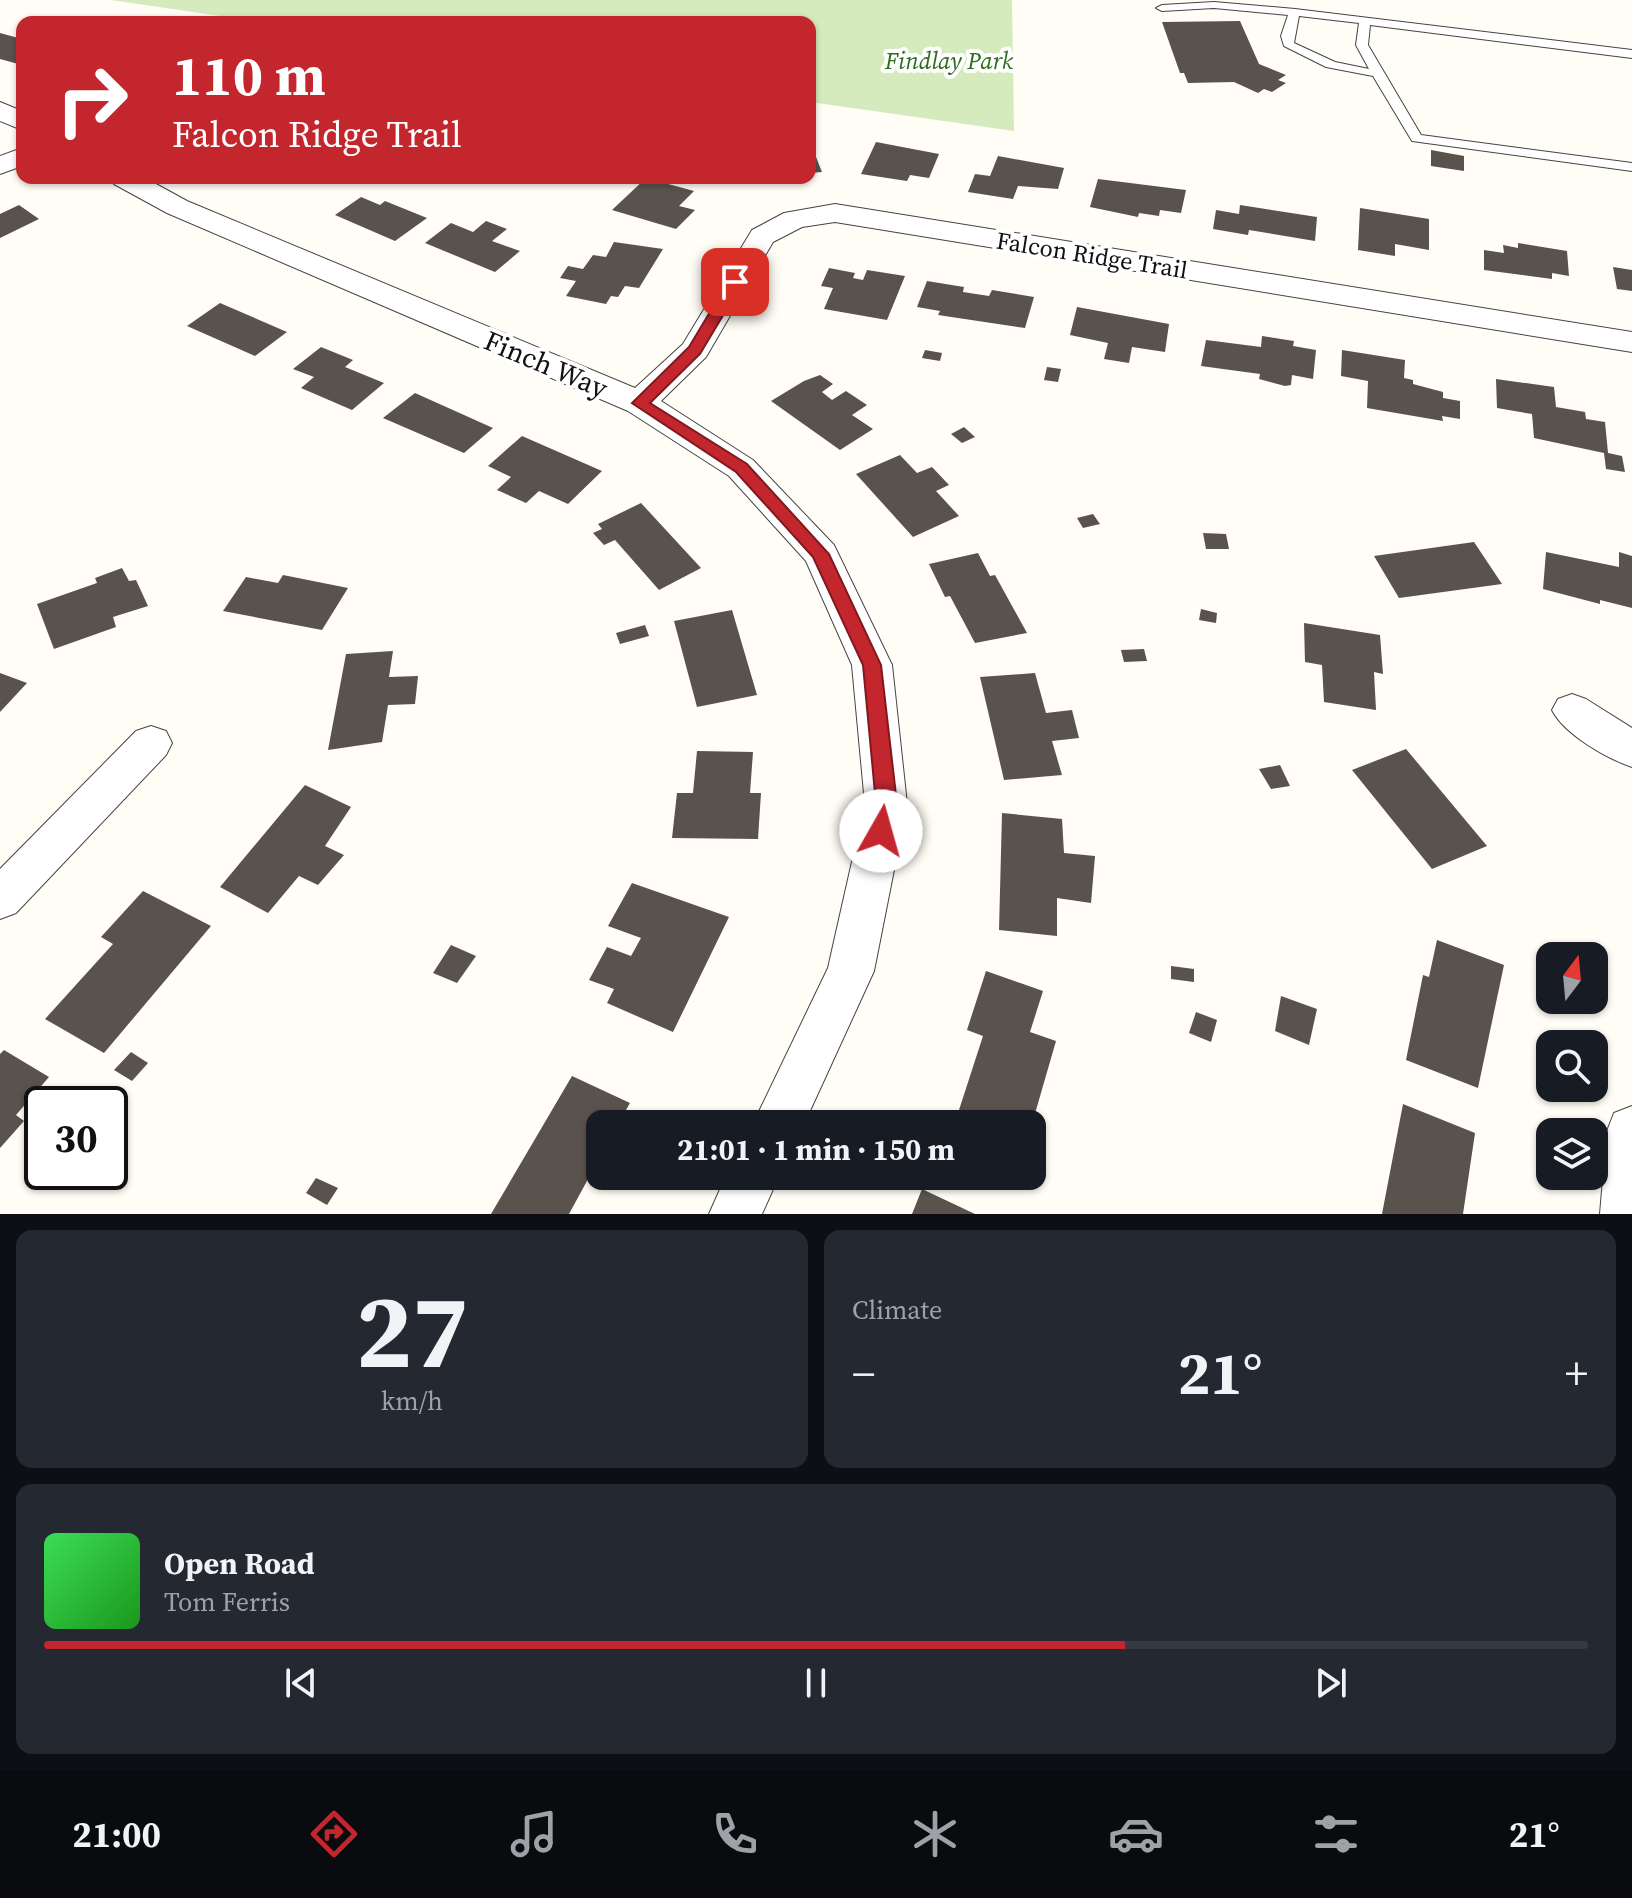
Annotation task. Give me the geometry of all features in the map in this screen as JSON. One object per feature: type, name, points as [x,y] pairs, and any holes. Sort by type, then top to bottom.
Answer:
[{"type":"street","name":"Finch Way","points":[[135,184],[177,207],[640,403],[741,468],[821,554],[872,665],[886,804],[851,971],[785,1110]]},
{"type":"street","name":"Falcon Ridge Trail","points":[[640,403],[695,350],[762,236],[794,219],[835,213],[1632,342]]},
{"type":"street","points":[[1572,710],[1632,750]]},
{"type":"street","points":[[0,899],[151,743]]},
{"type":"street","points":[[1626,1214],[1632,1131]]},
{"type":"street","points":[[735,1214],[746,1190]]},
{"type":"lane","points":[[1162,8],[1214,5],[1295,12],[1632,54]]},
{"type":"lane","points":[[1295,12],[1287,36],[1288,44],[1352,72],[1377,73]]},
{"type":"lane","points":[[1365,21],[1362,45],[1417,138],[1632,167]]},
{"type":"green space","name":"Findlay Park","points":[[111,0],[1012,0],[1014,131],[816,103],[816,16],[221,16]]},
{"type":"building","points":[[1240,21],[1259,64],[1286,75],[1278,80],[1286,83],[1272,92],[1264,89],[1258,93],[1234,82],[1188,83],[1184,73],[1180,73],[1162,22]]},
{"type":"building","points":[[0,33],[16,37],[16,63],[0,59]]},
{"type":"building","points":[[876,142],[939,154],[929,178],[910,175],[907,181],[861,174]]},
{"type":"building","points":[[1431,150],[1464,156],[1464,171],[1431,166]]},
{"type":"building","points":[[998,156],[1064,168],[1058,189],[1018,186],[1013,199],[968,192],[975,174],[990,176]]},
{"type":"building","points":[[816,157],[822,172],[816,172]]},
{"type":"building","points":[[1098,179],[1186,190],[1181,213],[1160,210],[1159,216],[1139,213],[1138,217],[1090,207]]},
{"type":"building","points":[[640,184],[668,184],[694,191],[679,206],[695,210],[676,229],[612,210]]},
{"type":"building","points":[[361,197],[380,205],[385,201],[427,218],[395,241],[335,215]]},
{"type":"building","points":[[19,205],[39,219],[0,238],[0,214]]},
{"type":"building","points":[[1240,205],[1317,217],[1315,241],[1249,230],[1248,235],[1213,229],[1216,210],[1239,214]]},
{"type":"building","points":[[1360,208],[1429,219],[1429,250],[1395,244],[1395,256],[1358,250]]},
{"type":"building","points":[[486,221],[507,229],[492,241],[520,251],[495,272],[425,243],[451,223],[473,232]]},
{"type":"building","points":[[614,242],[663,249],[639,288],[625,286],[618,297],[611,296],[606,304],[566,296],[576,281],[560,278],[568,266],[583,269],[593,255],[606,257]]},
{"type":"building","points":[[1518,243],[1567,251],[1569,276],[1552,273],[1552,279],[1484,270],[1484,250],[1504,253],[1503,245],[1518,248]]},
{"type":"building","points":[[1613,267],[1632,270],[1632,291],[1617,289]]},
{"type":"building","points":[[829,268],[855,273],[853,278],[863,280],[867,270],[905,276],[887,320],[824,309],[833,288],[821,286]]},
{"type":"building","points":[[927,281],[964,287],[963,292],[989,296],[992,290],[1034,297],[1025,328],[938,315],[940,311],[917,307]]},
{"type":"building","points":[[220,303],[287,332],[255,356],[187,326]]},
{"type":"building","points":[[1077,307],[1169,324],[1165,352],[1132,347],[1129,363],[1104,359],[1108,343],[1070,335]]},
{"type":"building","points":[[1262,336],[1294,341],[1293,346],[1316,350],[1313,379],[1292,375],[1291,385],[1285,386],[1259,379],[1260,374],[1201,366],[1206,340],[1261,347]]},
{"type":"building","points":[[321,347],[353,360],[345,367],[384,383],[352,410],[301,388],[314,377],[293,369]]},
{"type":"building","points":[[925,350],[942,353],[940,361],[922,358]]},
{"type":"building","points":[[1342,350],[1405,360],[1404,378],[1413,380],[1413,384],[1443,392],[1443,398],[1460,401],[1460,419],[1442,416],[1443,421],[1367,408],[1368,381],[1341,376]]},
{"type":"building","points":[[1047,367],[1061,369],[1058,382],[1044,380]]},
{"type":"building","points":[[820,375],[833,384],[822,392],[832,400],[846,391],[867,405],[852,415],[873,429],[840,450],[771,401]]},
{"type":"building","points":[[1496,379],[1554,387],[1556,407],[1585,412],[1586,419],[1605,422],[1608,453],[1622,456],[1625,472],[1606,469],[1604,453],[1534,438],[1532,414],[1497,408]]},
{"type":"building","points":[[415,393],[493,428],[464,453],[383,418]]},
{"type":"building","points":[[964,427],[975,437],[962,443],[951,434]]},
{"type":"building","points":[[522,436],[602,471],[568,504],[539,491],[526,503],[497,490],[511,477],[488,466]]},
{"type":"building","points":[[900,455],[917,473],[932,467],[949,485],[936,491],[959,516],[913,537],[856,474]]},
{"type":"building","points":[[641,503],[701,568],[659,590],[615,540],[604,545],[593,533],[602,529],[598,524]]},
{"type":"building","points":[[1093,514],[1100,524],[1083,528],[1077,518]]},
{"type":"building","points":[[1203,533],[1226,534],[1229,549],[1206,549]]},
{"type":"building","points":[[1474,542],[1502,584],[1399,598],[1374,556]]},
{"type":"building","points":[[1546,552],[1619,567],[1619,552],[1632,556],[1632,608],[1600,600],[1600,604],[1543,589]]},
{"type":"building","points":[[978,553],[990,576],[995,575],[1027,633],[975,643],[950,596],[945,597],[929,564]]},
{"type":"building","points":[[122,568],[129,581],[136,580],[148,606],[113,617],[116,627],[54,649],[37,604],[97,583],[95,578]]},
{"type":"building","points":[[283,575],[348,588],[322,630],[223,611],[246,577],[278,583]]},
{"type":"building","points":[[1201,609],[1217,613],[1216,623],[1199,620]]},
{"type":"building","points":[[732,610],[757,695],[697,707],[674,621]]},
{"type":"building","points":[[1304,623],[1380,635],[1383,674],[1374,672],[1376,710],[1324,702],[1322,665],[1305,662]]},
{"type":"building","points":[[645,625],[649,636],[620,644],[616,633]]},
{"type":"building","points":[[1144,649],[1147,661],[1124,662],[1121,650]]},
{"type":"building","points":[[393,651],[389,677],[418,676],[415,704],[388,705],[382,742],[328,750],[346,654]]},
{"type":"building","points":[[0,673],[27,683],[0,712]]},
{"type":"building","points":[[1035,673],[1046,713],[1072,710],[1079,738],[1052,741],[1062,775],[1004,780],[980,677]]},
{"type":"building","points":[[1406,749],[1487,846],[1432,869],[1352,770]]},
{"type":"building","points":[[697,751],[753,752],[750,793],[761,793],[758,839],[672,838],[677,793],[693,793]]},
{"type":"building","points":[[1280,765],[1290,786],[1271,789],[1259,769]]},
{"type":"building","points":[[305,785],[351,807],[325,846],[344,855],[318,885],[299,876],[268,913],[220,887]]},
{"type":"building","points":[[1002,813],[1062,819],[1064,853],[1095,856],[1091,903],[1057,898],[1057,936],[999,930]]},
{"type":"building","points":[[632,883],[729,917],[673,1032],[607,1003],[614,989],[589,980],[607,947],[631,956],[641,938],[608,926]]},
{"type":"building","points":[[143,891],[211,926],[104,1053],[45,1019],[113,944],[101,937]]},
{"type":"building","points":[[1437,940],[1504,965],[1478,1088],[1406,1060],[1423,975],[1429,977]]},
{"type":"building","points":[[451,945],[476,956],[457,983],[433,973]]},
{"type":"building","points":[[1171,966],[1194,969],[1194,982],[1171,979]]},
{"type":"building","points":[[986,971],[1043,991],[1030,1032],[1056,1041],[1036,1110],[959,1110],[983,1036],[967,1030]]},
{"type":"building","points":[[1281,996],[1317,1009],[1309,1045],[1275,1031]]},
{"type":"building","points":[[1196,1012],[1217,1020],[1211,1042],[1189,1033]]},
{"type":"building","points":[[4,1050],[49,1077],[41,1086],[24,1086],[24,1106],[16,1115],[24,1121],[0,1148],[0,1054]]},
{"type":"building","points":[[131,1052],[148,1063],[132,1081],[114,1070]]},
{"type":"building","points":[[572,1076],[630,1103],[626,1110],[586,1110],[586,1183],[569,1214],[491,1214]]},
{"type":"building","points":[[1403,1104],[1475,1133],[1463,1214],[1382,1214]]},
{"type":"building","points":[[316,1178],[338,1188],[327,1205],[306,1193]]},
{"type":"building","points":[[924,1190],[975,1214],[912,1214]]},
{"type":"route","points":[[735,282],[695,350],[640,403],[741,468],[821,554],[872,665],[886,804],[881,831]]}]
